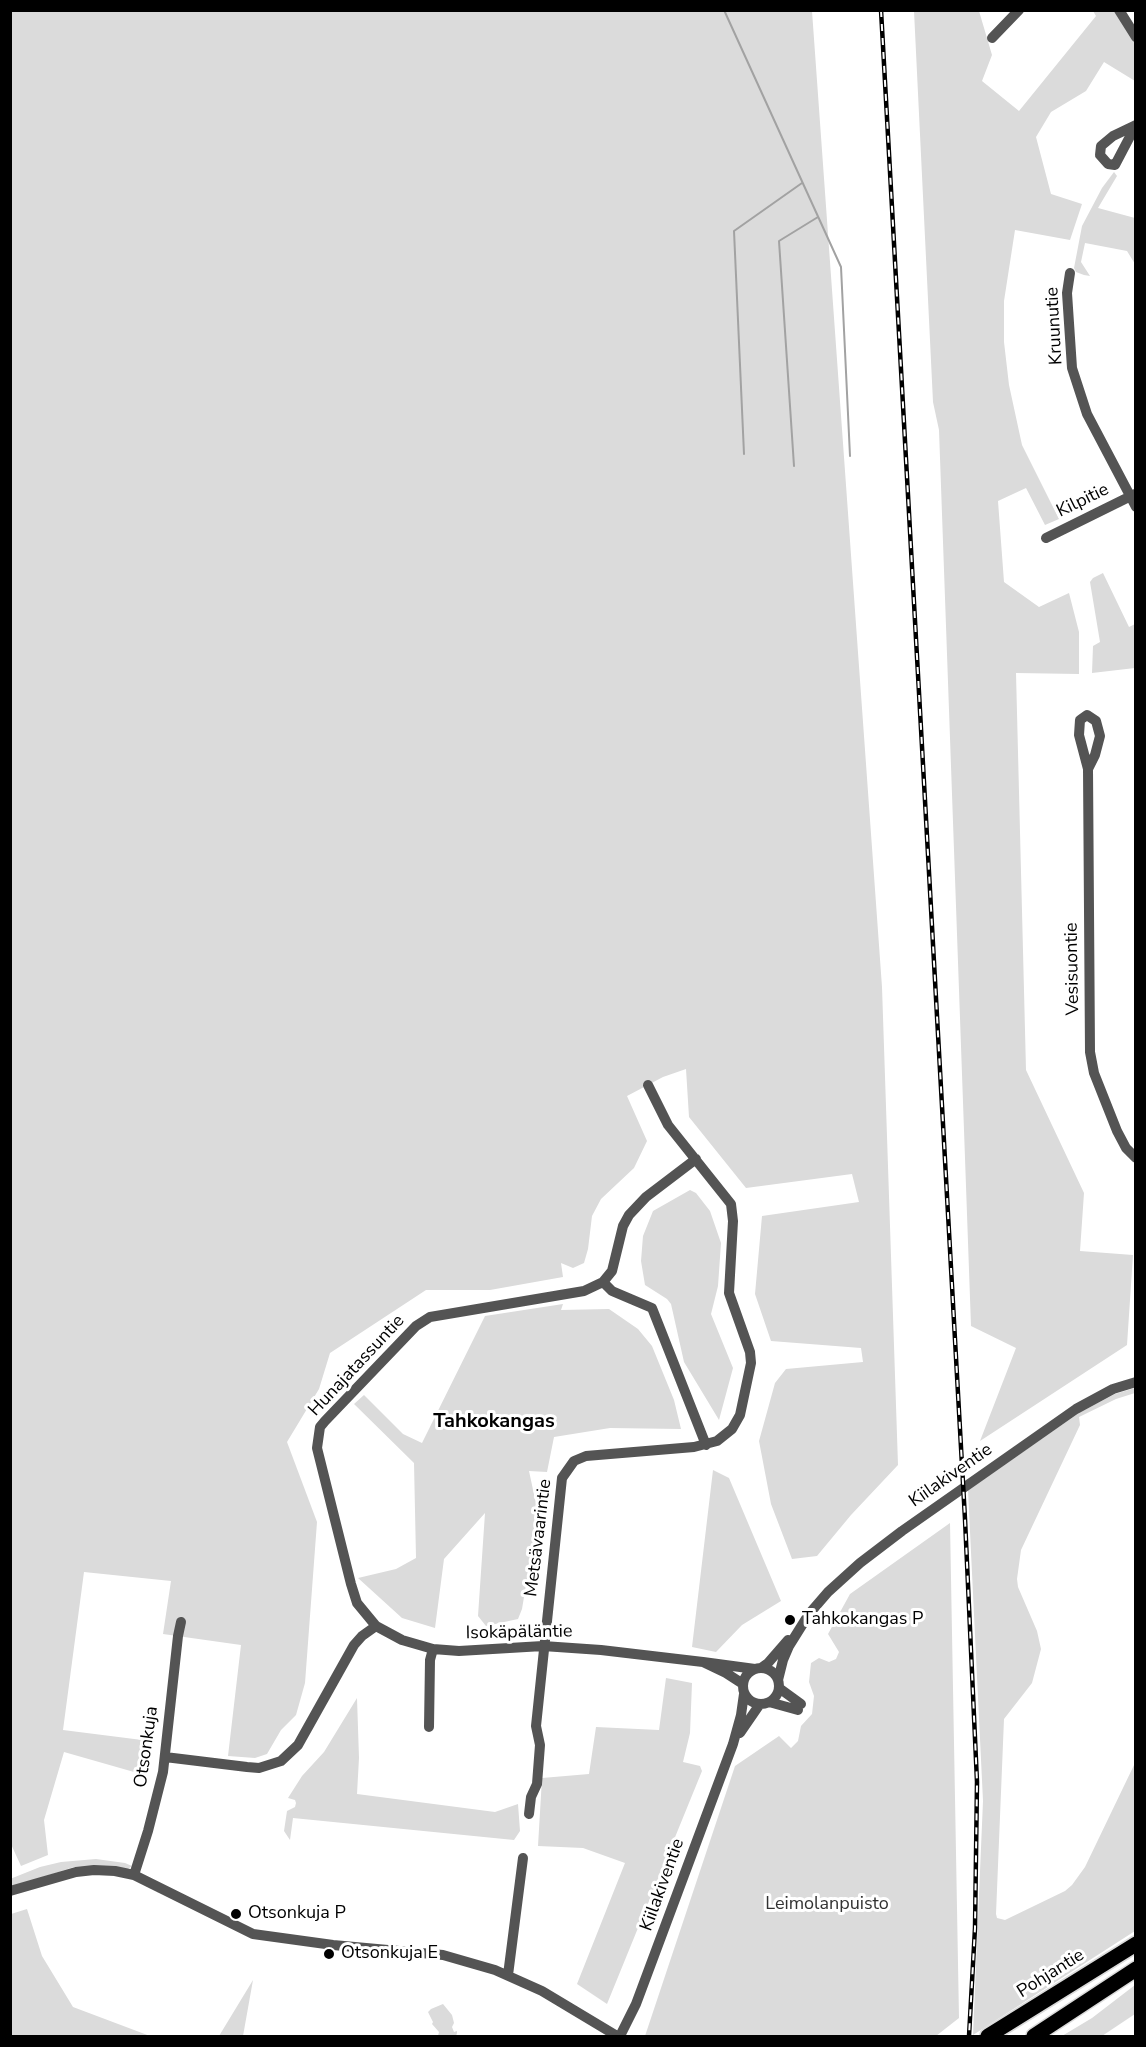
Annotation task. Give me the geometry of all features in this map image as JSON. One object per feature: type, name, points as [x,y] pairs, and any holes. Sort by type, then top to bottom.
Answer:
[{"type":"highway","name":"Pohjantie","points":[[988,2036],[1136,1944]]},
{"type":"highway","points":[[1034,2037],[1136,1969]]},
{"type":"street","points":[[992,38],[1019,10]]},
{"type":"street","points":[[1119,10],[1136,37]]},
{"type":"street","name":"Kruunutie","points":[[1070,273],[1067,293],[1072,368],[1087,414],[1134,499]]},
{"type":"street","name":"Kilpitie","points":[[1046,538],[1134,499]]},
{"type":"street","name":"Vesisuontie","points":[[1088,769],[1090,1052],[1094,1073],[1117,1131],[1126,1148],[1136,1158]]},
{"type":"street","name":"Metsävaarintie","points":[[529,1814],[531,1797],[537,1784],[540,1745],[536,1726],[560,1483],[574,1461],[586,1456],[706,1445],[726,1435],[740,1415],[751,1358],[729,1293],[733,1212],[727,1197],[668,1125],[648,1085]]},
{"type":"street","points":[[696,1159],[646,1197],[628,1215],[612,1270],[603,1282],[612,1292],[652,1308],[706,1445]]},
{"type":"street","name":"Hunajatassuntie","points":[[376,1626],[357,1603],[351,1584],[317,1448],[320,1427],[416,1326],[430,1317],[584,1291],[603,1282]]},
{"type":"street","name":"Kiilakiventie","points":[[758,1668],[768,1663],[828,1592],[860,1563],[902,1531],[1076,1409],[1113,1389],[1136,1382]]},
{"type":"street","name":"Otsonkuja","points":[[134,1875],[159,1792],[181,1622]]},
{"type":"street","name":"Kiilakiventie","points":[[778,1684],[783,1660],[804,1622]]},
{"type":"street","points":[[165,1757],[259,1768],[280,1761],[298,1745],[354,1645],[376,1626]]},
{"type":"street","name":"Isokäpäläntie","points":[[376,1626],[402,1640],[433,1649],[459,1651],[543,1646],[601,1650],[758,1668]]},
{"type":"street","points":[[429,1727],[430,1660],[433,1649]]},
{"type":"street","name":"Isokäpäläntie","points":[[703,1662],[726,1673],[744,1689]]},
{"type":"street","points":[[758,1668],[770,1671],[778,1684],[799,1707],[751,1701],[744,1689],[747,1674],[758,1668]]},
{"type":"street","points":[[764,1703],[776,1696],[778,1684]]},
{"type":"street","name":"Kiilakiventie","points":[[619,2037],[636,2004],[733,1744],[741,1715],[744,1689]]},
{"type":"street","name":"Kiilakiventie","points":[[733,1744],[764,1703]]},
{"type":"street","points":[[508,1975],[518,1915],[523,1858]]},
{"type":"street","points":[[10,1891],[76,1872],[115,1871],[134,1875],[253,1934],[323,1944],[443,1955],[508,1975],[542,1991],[619,2037]]},
{"type":"green space","points":[[10,11],[812,11],[882,987],[898,1465],[851,1515],[817,1556],[792,1559],[771,1504],[759,1441],[775,1383],[786,1369],[863,1362],[861,1348],[771,1341],[755,1294],[762,1216],[859,1202],[852,1174],[746,1188],[689,1117],[686,1069],[663,1077],[627,1096],[647,1141],[634,1168],[601,1199],[592,1216],[584,1263],[573,1268],[561,1263],[563,1277],[490,1290],[426,1290],[330,1353],[319,1389],[287,1442],[317,1522],[305,1683],[296,1715],[281,1730],[267,1754],[255,1758],[228,1756],[241,1645],[163,1634],[171,1581],[84,1572],[63,1730],[150,1741],[148,1776],[64,1752],[44,1820],[48,1855],[21,1866],[10,1842]]},
{"type":"green space","points":[[914,11],[979,11],[992,55],[982,81],[1019,111],[1096,16],[1093,11],[1114,11],[1136,43],[1135,81],[1104,62],[1086,91],[1051,112],[1036,137],[1051,194],[1082,204],[1070,240],[1015,230],[1004,301],[1004,342],[1009,385],[1022,445],[1059,519],[1045,525],[1026,488],[998,501],[1004,582],[1039,607],[1069,593],[1079,632],[1079,674],[1016,673],[1026,1070],[1084,1193],[1080,1251],[1133,1255],[1127,1345],[980,1441],[1016,1348],[971,1326],[939,430],[933,402]]},
{"type":"green space","points":[[1114,172],[1117,176],[1098,208],[1135,218],[1135,264],[1127,251],[1085,243],[1081,262],[1090,276],[1084,275],[1076,272],[1074,268],[1082,226],[1102,188]]},
{"type":"green space","points":[[1103,573],[1129,627],[1135,624],[1135,668],[1092,673],[1093,646],[1100,642],[1090,582]]},
{"type":"green space","points":[[690,1190],[696,1193],[710,1211],[721,1243],[718,1286],[711,1314],[733,1368],[719,1420],[684,1362],[671,1304],[645,1285],[641,1261],[643,1236],[653,1211]]},
{"type":"green space","points":[[563,1304],[561,1310],[609,1309],[638,1329],[652,1346],[674,1400],[681,1429],[610,1428],[554,1437],[547,1472],[529,1471],[538,1513],[522,1609],[518,1619],[486,1626],[478,1616],[485,1513],[444,1559],[435,1628],[402,1618],[358,1578],[396,1569],[416,1558],[414,1463],[354,1404],[364,1395],[403,1434],[422,1443],[485,1316]]},
{"type":"green space","points":[[1135,1388],[1135,1393],[1116,1399],[1079,1417],[1080,1425],[1021,1550],[1018,1587],[1037,1631],[1041,1649],[1032,1683],[1004,1719],[996,1914],[997,1918],[1005,1920],[1065,1891],[1072,1885],[1085,1867],[1135,1763],[1135,1931],[973,2035],[983,1801],[968,1490],[1079,1413],[1115,1394]]},
{"type":"green space","points":[[713,1470],[729,1478],[781,1601],[742,1625],[716,1652],[692,1647]]},
{"type":"green space","name":"Leimolanpuisto","points":[[950,1523],[959,2018],[936,2036],[645,2036],[735,1766],[779,1736],[791,1748],[798,1741],[801,1726],[812,1714],[814,1696],[809,1682],[811,1663],[819,1658],[829,1662],[836,1659],[839,1652],[828,1634],[850,1594]]},
{"type":"green space","points":[[666,1678],[692,1683],[690,1733],[683,1762],[700,1766],[702,1771],[607,2004],[577,1984],[625,1863],[583,1848],[538,1846],[542,1778],[589,1774],[596,1727],[659,1730]]},
{"type":"green space","points":[[357,1698],[359,1758],[357,1794],[495,1812],[518,1804],[520,1831],[514,1840],[293,1818],[290,1840],[284,1831],[287,1811],[295,1807],[296,1803],[295,1800],[288,1798],[302,1776],[324,1752]]},
{"type":"green space","points":[[96,1859],[132,1866],[128,1869],[74,1867],[11,1887],[10,1879],[40,1867],[61,1862]]},
{"type":"green space","points":[[27,1909],[42,1956],[73,2007],[150,2036],[11,2036],[11,1914]]},
{"type":"green space","points":[[253,1980],[243,2036],[219,2036]]},
{"type":"green space","points":[[1135,1985],[1135,2014],[1102,2036],[1062,2036],[1092,2018]]},
{"type":"green space","points":[[443,2004],[452,2015],[454,2023],[452,2027],[454,2032],[457,2031],[456,2036],[438,2036],[439,2032],[432,2024],[428,2012]]},
{"type":"waterway","points":[[724,10],[841,267],[850,456]]},
{"type":"waterway","points":[[744,454],[734,231],[802,183]]},
{"type":"waterway","points":[[794,466],[779,241],[818,217]]},
{"type":"railway","points":[[881,10],[965,1519],[977,1782],[975,1928],[969,2036]]},
{"type":"place","name":"Tahkokangas P","points":[[790,1620]]},
{"type":"place","name":"Otsonkuja P","points":[[236,1914]]},
{"type":"place","name":"Otsonkuja E","points":[[329,1954]]},
{"type":"district","name":"Tahkokangas","points":[[494,1422]]}]
